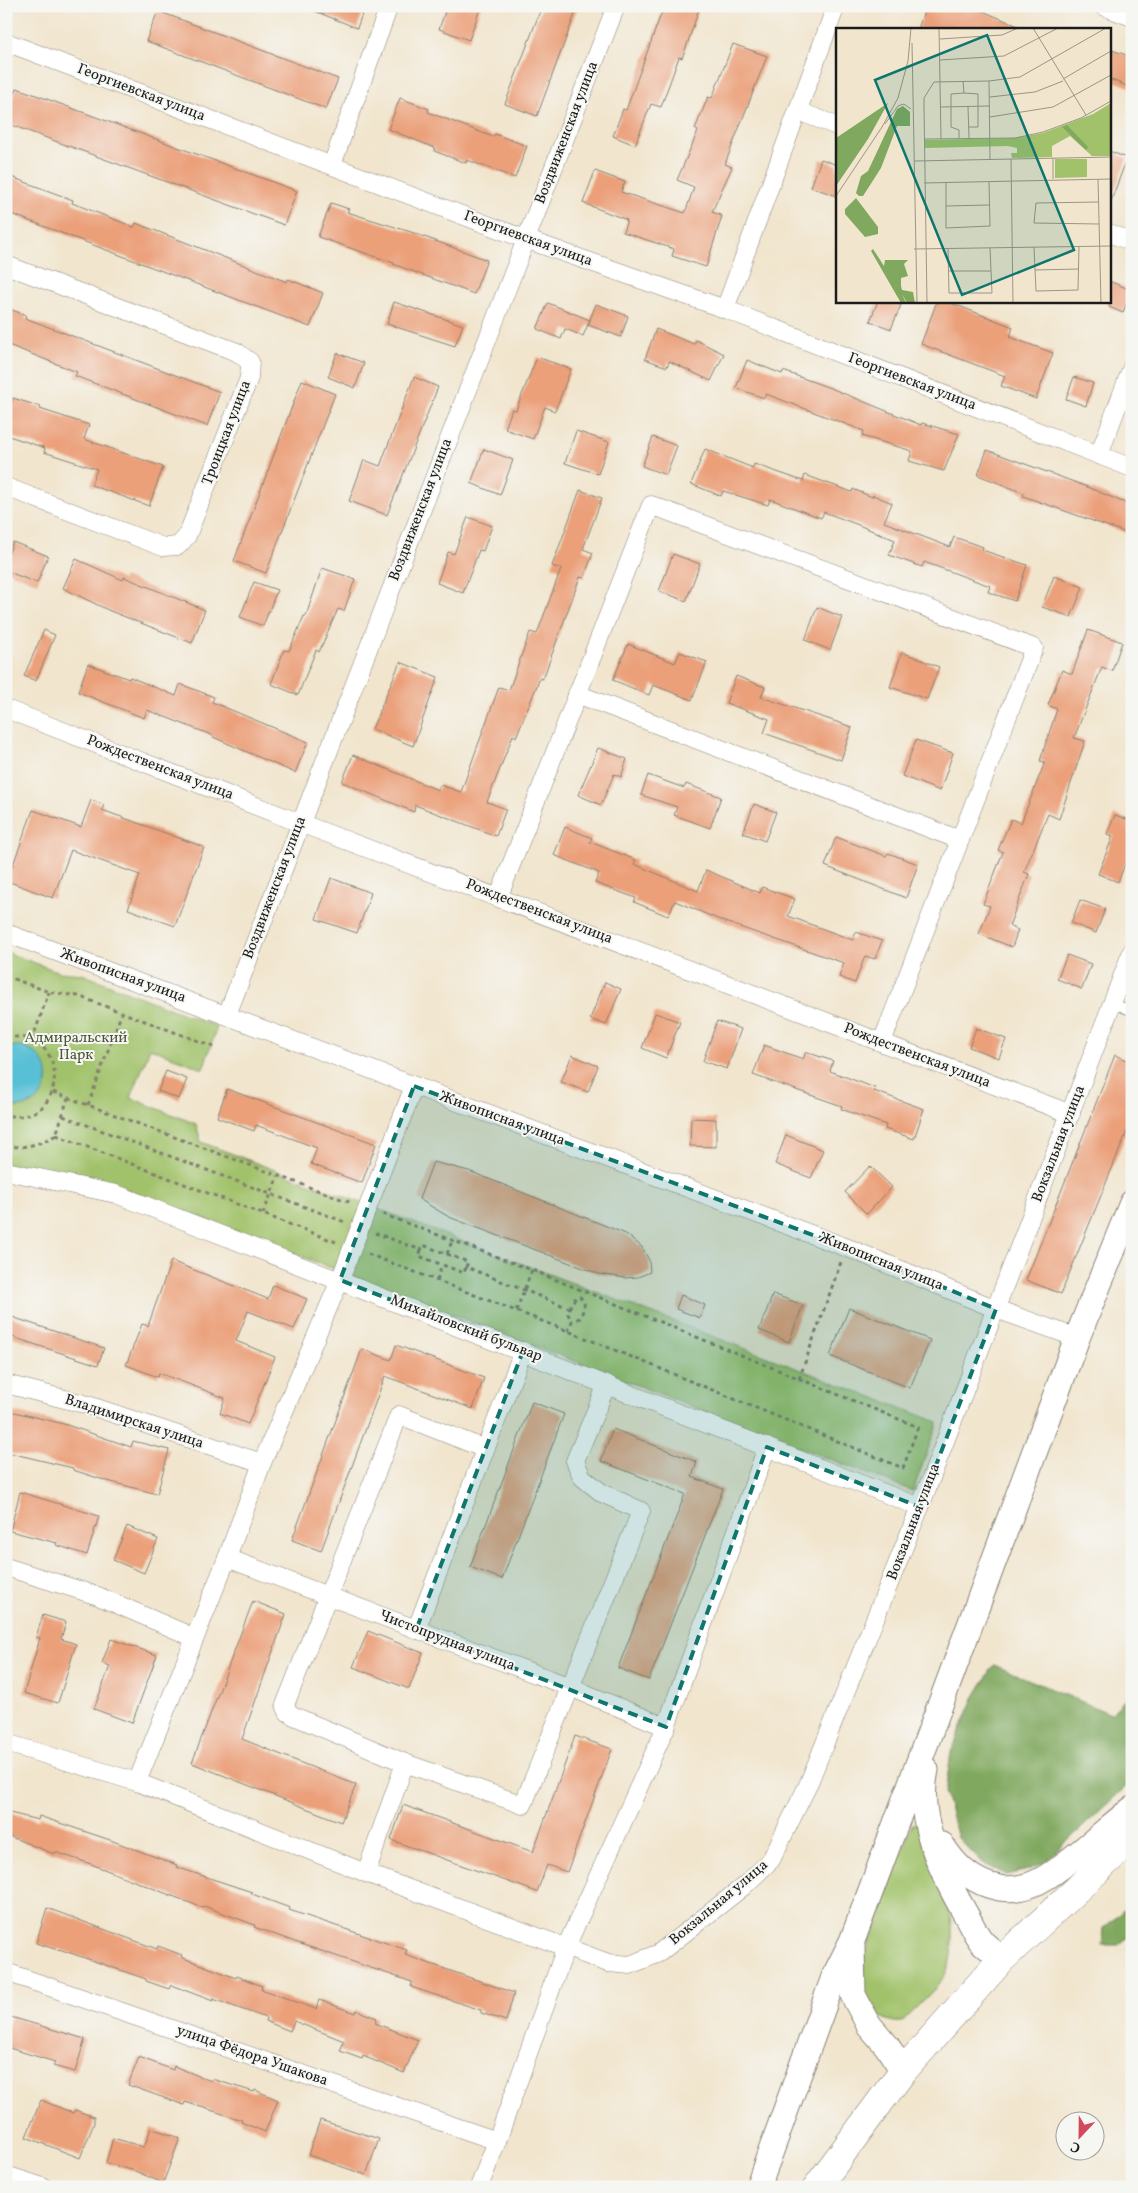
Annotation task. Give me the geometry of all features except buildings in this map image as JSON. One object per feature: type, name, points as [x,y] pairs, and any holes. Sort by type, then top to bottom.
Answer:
[{"type":"highway","points":[[817,2187],[903,2071],[1002,1959],[1132,1838]]},
{"type":"main road","points":[[758,2187],[834,1977],[852,1941],[939,1713],[1077,1338],[1132,1203]]},
{"type":"main road","points":[[939,1713],[922,1793],[925,1815],[936,1852],[952,1889],[981,1941],[1002,1959]]},
{"type":"main road","points":[[925,1815],[959,1869],[973,1879],[989,1886],[1007,1888],[1023,1886],[1047,1876],[1132,1809]]},
{"type":"main road","points":[[852,1941],[852,1994],[869,2025],[887,2046],[903,2071]]},
{"type":"street","points":[[332,165],[389,6]]},
{"type":"street","name":"Воздвиженская улица","points":[[227,1015],[616,6]]},
{"type":"street","points":[[725,309],[836,6]]},
{"type":"street","points":[[1103,6],[1132,17]]},
{"type":"street","name":"Георгиевская улица","points":[[6,42],[525,239],[725,309],[1132,468]]},
{"type":"street","points":[[798,111],[836,126]]},
{"type":"street","points":[[1110,233],[1132,242]]},
{"type":"street","name":"Троицкая улица","points":[[6,265],[237,352],[250,362],[249,378],[242,396],[187,536],[178,546],[163,547],[6,487]]},
{"type":"street","points":[[1099,455],[1132,367]]},
{"type":"street","points":[[499,896],[651,505],[1034,648],[882,1042]]},
{"type":"street","points":[[577,694],[960,840]]},
{"type":"street","name":"Рождественская улица","points":[[6,709],[300,823],[499,896],[1071,1114]]},
{"type":"street","name":"Живописная улица","points":[[6,933],[846,1248],[996,1309],[1077,1338]]},
{"type":"street","name":"Вокзальная улица","points":[[137,1782],[366,1873],[608,1963],[630,1965],[659,1953],[744,1886],[771,1860],[808,1785],[920,1507],[1132,951]]},
{"type":"street","points":[[6,1743],[137,1782],[227,1558],[262,1463],[340,1280],[414,1086]]},
{"type":"street","name":"Михайловский бульвар","points":[[6,1171],[116,1194],[920,1507]]},
{"type":"street","points":[[416,1630],[523,1351]]},
{"type":"street","name":"Владимирская улица","points":[[6,1384],[88,1405],[262,1463]]},
{"type":"street","points":[[485,1449],[399,1415],[285,1705],[288,1712],[405,1763],[523,1805],[641,1511],[602,1493],[582,1477],[575,1461],[607,1384]]},
{"type":"street","points":[[479,2187],[566,1947],[666,1727],[767,1447]]},
{"type":"street","name":"Чистопрудная улица","points":[[227,1558],[570,1687],[666,1727]]},
{"type":"street","points":[[6,1567],[98,1596],[194,1638]]},
{"type":"street","points":[[366,1873],[405,1763]]},
{"type":"street","name":"улица Фёдора Ушакова","points":[[6,1972],[497,2141]]},
{"type":"street","points":[[6,2176],[43,2187]]},
{"type":"lane","points":[[1112,1003],[1132,1011]]},
{"type":"path","points":[[6,976],[50,992],[78,996],[217,1048]]},
{"type":"path","points":[[32,1040],[50,992]]},
{"type":"path","points":[[88,1105],[122,1012]]},
{"type":"path","points":[[6,1038],[20,1037],[32,1040],[43,1047],[50,1056],[55,1074],[53,1092],[46,1104],[35,1112],[22,1116],[6,1115]]},
{"type":"path","points":[[53,1092],[532,1270],[918,1427],[903,1468],[568,1330],[56,1135]]},
{"type":"path","points":[[6,1146],[28,1146],[41,1143],[56,1135],[68,1098]]},
{"type":"path","points":[[63,1116],[421,1250]]},
{"type":"path","points":[[264,1214],[278,1176]]},
{"type":"path","points":[[447,1254],[452,1241]]},
{"type":"path","points":[[423,1245],[447,1254],[468,1262],[464,1273],[419,1256],[423,1245]]},
{"type":"path","points":[[798,1379],[846,1248]]},
{"type":"path","points":[[437,1280],[442,1264]]},
{"type":"path","points":[[466,1267],[569,1308]]},
{"type":"path","points":[[516,1311],[532,1270]]},
{"type":"path","points":[[580,1297],[582,1291]]},
{"type":"path","points":[[568,1330],[572,1321],[580,1318],[585,1304],[580,1297]]},
{"type":"path","points":[[572,1321],[568,1314],[569,1308],[572,1300],[580,1297]]},
{"type":"highlighted area","points":[[414,1086],[853,1250],[996,1309],[920,1507],[767,1447],[666,1727],[416,1630],[523,1351],[340,1280]]},
{"type":"green space","name":"Адмиральский Парк","points":[[6,952],[59,972],[82,974],[217,1027],[203,1069],[150,1048],[131,1098],[196,1124],[201,1142],[938,1422],[913,1491],[123,1188],[6,1164]]},
{"type":"green space","points":[[994,1665],[1111,1714],[1132,1692],[1132,1781],[1044,1863],[1028,1870],[1007,1875],[982,1863],[958,1838],[945,1794],[951,1752],[974,1698]]},
{"type":"green space","points":[[918,1823],[951,1916],[951,1953],[946,1974],[939,1984],[902,2022],[894,2022],[881,2017],[870,2006],[864,1993],[863,1966],[871,1938],[912,1824]]},
{"type":"green space","points":[[1132,1902],[1132,1933],[1119,1945],[1102,1945],[1104,1928]]},
{"type":"water","points":[[15,1046],[31,1051],[41,1059],[47,1070],[47,1082],[43,1093],[34,1102],[22,1107],[6,1106],[6,1048]]}]
